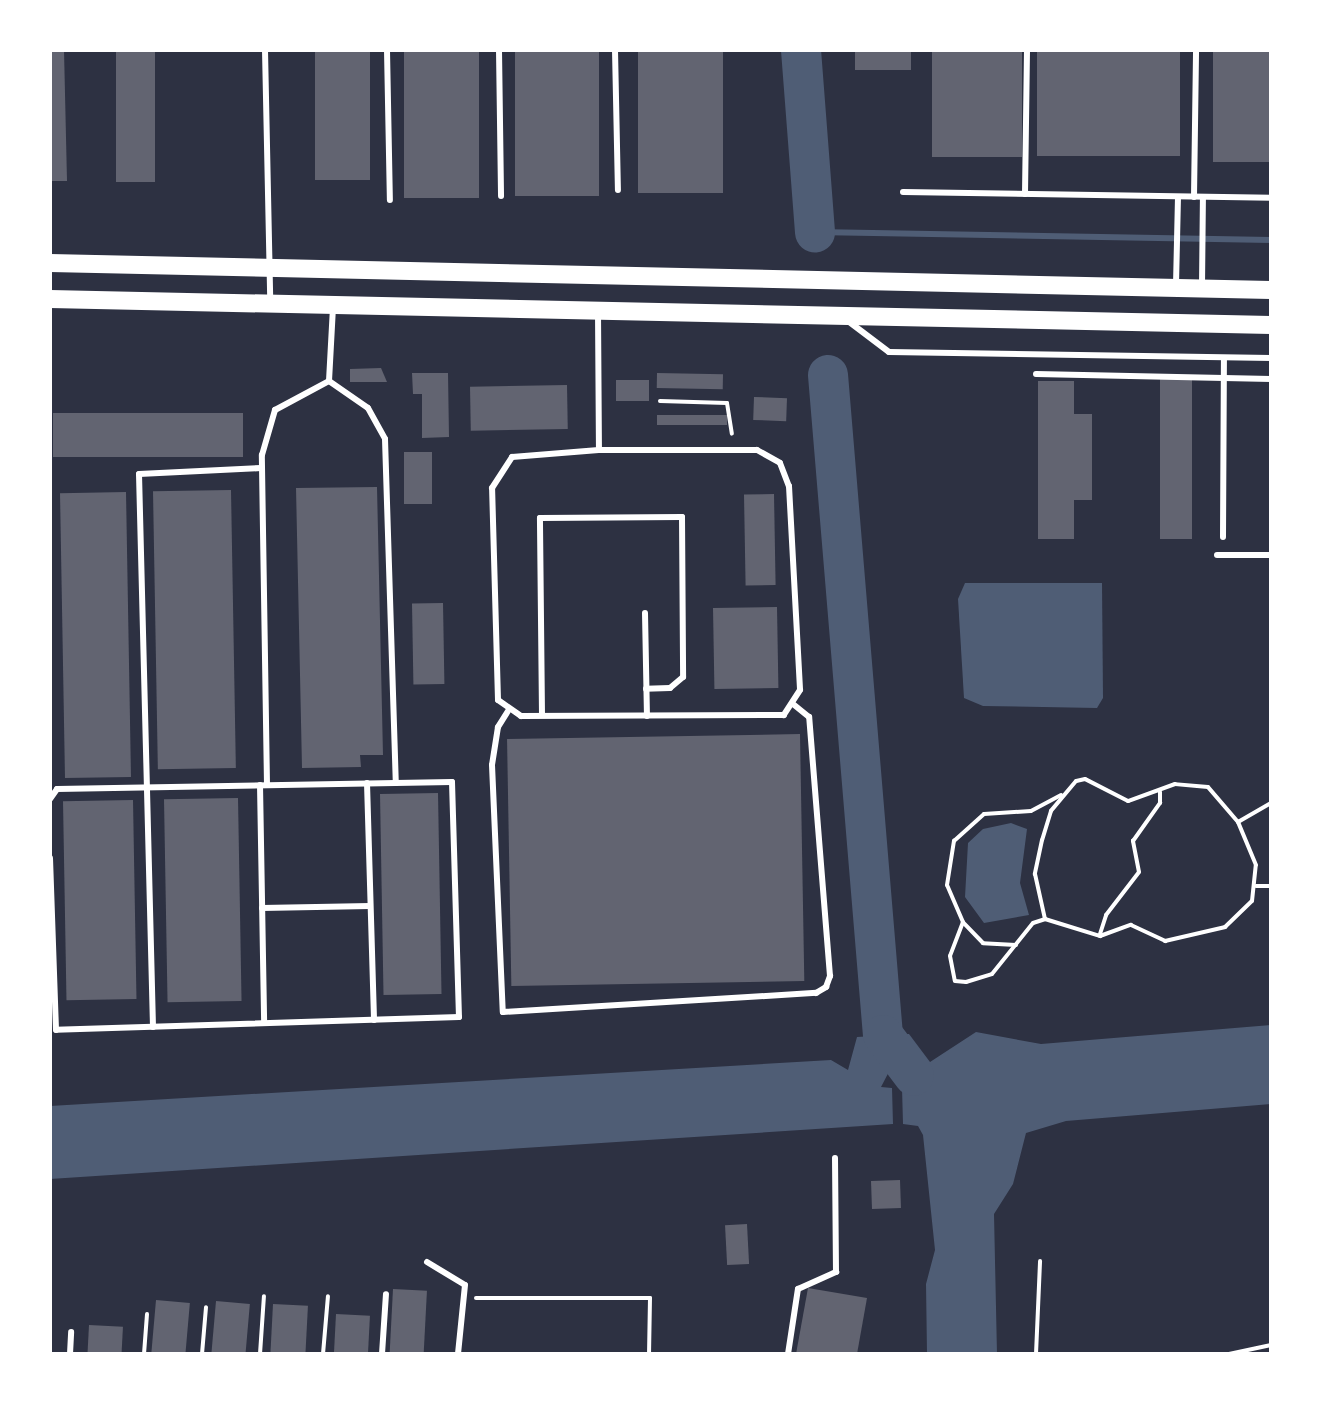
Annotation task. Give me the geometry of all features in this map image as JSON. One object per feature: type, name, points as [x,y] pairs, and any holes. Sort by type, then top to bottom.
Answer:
[{"type":"main road","points":[[50,262],[1271,290]]},
{"type":"main road","points":[[50,299],[1271,325]]},
{"type":"lane","points":[[265,50],[270,304]]},
{"type":"lane","points":[[387,50],[390,200]]},
{"type":"lane","points":[[499,50],[501,196]]},
{"type":"lane","points":[[614,50],[618,190]]},
{"type":"lane","points":[[1025,194],[1027,50]]},
{"type":"lane","points":[[1196,50],[1202,289]]},
{"type":"lane","points":[[903,192],[1271,198]]},
{"type":"lane","points":[[1176,288],[1178,197]]},
{"type":"lane","points":[[329,381],[333,305]]},
{"type":"lane","points":[[598,311],[599,450]]},
{"type":"lane","points":[[842,316],[889,352],[1271,358]]},
{"type":"lane","points":[[1222,537],[1224,358]]},
{"type":"lane","points":[[1036,374],[1271,378]]},
{"type":"lane","points":[[264,1024],[261,468],[275,410],[329,381]]},
{"type":"lane","points":[[329,381],[368,408],[384,439],[396,783]]},
{"type":"lane","points":[[599,450],[733,450],[769,454],[789,486],[800,690],[794,705],[768,716],[542,716],[508,711],[498,700],[492,488],[512,457],[599,450]]},
{"type":"lane","points":[[153,1027],[140,474],[148,469],[261,468]]},
{"type":"lane","points":[[542,716],[540,518],[682,516],[683,677],[670,688],[646,688]]},
{"type":"lane","points":[[1217,554],[1271,555]]},
{"type":"lane","points":[[645,614],[646,716]]},
{"type":"lane","points":[[508,711],[498,727],[492,764],[503,1012],[816,994],[826,987],[830,976],[809,717],[794,705]]},
{"type":"lane","points":[[50,799],[57,789],[452,782],[459,1017],[56,1030],[50,858]]},
{"type":"lane","points":[[367,784],[374,1020]]},
{"type":"lane","points":[[262,908],[370,906]]},
{"type":"lane","points":[[788,1354],[798,1288],[836,1272],[836,1158]]},
{"type":"lane","points":[[428,1262],[465,1285],[458,1354]]},
{"type":"lane","points":[[382,1354],[386,1294]]},
{"type":"lane","points":[[70,1354],[71,1332]]},
{"type":"path","points":[[660,401],[727,403],[733,450]]},
{"type":"path","points":[[1016,945],[983,942],[963,922],[947,885],[963,826],[998,810],[1031,811],[1085,779],[1128,802],[1189,782],[1208,787],[1238,822],[1256,865],[1252,901],[1225,927],[1198,937],[1166,941],[1130,924],[1100,936],[1046,920]]},
{"type":"path","points":[[1100,936],[1106,915],[1139,872],[1133,841],[1160,803],[1160,792]]},
{"type":"path","points":[[1046,920],[1035,874],[1051,812],[1062,794]]},
{"type":"path","points":[[1238,822],[1271,804]]},
{"type":"path","points":[[1256,886],[1271,886]]},
{"type":"path","points":[[963,922],[952,936],[955,981],[992,974],[1016,945],[1046,920]]},
{"type":"path","points":[[1036,1354],[1040,1261]]},
{"type":"path","points":[[260,1354],[264,1296]]},
{"type":"path","points":[[323,1354],[328,1296]]},
{"type":"path","points":[[464,1298],[650,1298],[649,1354]]},
{"type":"path","points":[[202,1354],[206,1307]]},
{"type":"path","points":[[144,1354],[147,1314]]},
{"type":"path","points":[[1230,1354],[1271,1345]]},
{"type":"water","points":[[965,583],[1102,583],[1103,698],[1097,708],[983,706],[964,698],[958,599]]},
{"type":"water","points":[[1011,823],[1027,829],[1020,883],[1029,915],[984,923],[965,897],[968,843],[983,829]]},
{"type":"water","points":[[1271,1025],[1271,1104],[1066,1121],[1026,1133],[1013,1184],[994,1214],[997,1354],[927,1354],[926,1284],[935,1250],[923,1135],[918,1126],[903,1124],[902,1088],[911,1087],[893,1064],[881,1087],[892,1088],[893,1124],[50,1179],[50,1106],[831,1060],[848,1070],[857,1037],[909,1034],[930,1062],[976,1032],[1041,1044]]},
{"type":"building","points":[[50,50],[64,50],[67,181],[50,181]]},
{"type":"building","points":[[116,50],[155,50],[155,182],[116,182]]},
{"type":"building","points":[[315,50],[370,50],[370,180],[315,180]]},
{"type":"building","points":[[404,50],[479,50],[479,198],[404,198]]},
{"type":"building","points":[[515,50],[599,50],[599,196],[515,196]]},
{"type":"building","points":[[638,50],[723,50],[723,193],[638,193]]},
{"type":"building","points":[[855,50],[911,50],[911,70],[855,70]]},
{"type":"building","points":[[932,50],[1022,50],[1022,157],[932,157]]},
{"type":"building","points":[[1037,50],[1180,50],[1180,156],[1037,156]]},
{"type":"building","points":[[1213,50],[1271,50],[1271,162],[1213,162]]},
{"type":"building","points":[[381,368],[387,382],[350,382],[350,369]]},
{"type":"building","points":[[412,373],[448,373],[449,437],[422,438],[422,394],[413,394]]},
{"type":"building","points":[[657,373],[723,374],[723,389],[657,388]]},
{"type":"building","points":[[1160,378],[1192,378],[1192,539],[1160,539]]},
{"type":"building","points":[[616,380],[649,380],[649,401],[616,401]]},
{"type":"building","points":[[1038,381],[1074,381],[1074,414],[1092,414],[1092,500],[1074,500],[1074,539],[1038,539]]},
{"type":"building","points":[[567,385],[568,429],[471,431],[470,387]]},
{"type":"building","points":[[754,397],[787,398],[786,421],[753,420]]},
{"type":"building","points":[[53,413],[243,413],[243,457],[53,457]]},
{"type":"building","points":[[657,415],[727,415],[727,425],[657,425]]},
{"type":"building","points":[[404,452],[432,452],[432,504],[404,504]]},
{"type":"building","points":[[377,487],[383,755],[360,755],[361,767],[302,768],[296,488]]},
{"type":"building","points":[[231,490],[236,768],[158,769],[153,491]]},
{"type":"building","points":[[126,492],[131,777],[65,778],[60,493]]},
{"type":"building","points":[[774,494],[776,585],[746,586],[744,495]]},
{"type":"building","points":[[443,603],[444,684],[413,685],[412,604]]},
{"type":"building","points":[[777,607],[778,688],[714,689],[713,608]]},
{"type":"building","points":[[800,734],[804,981],[511,986],[507,739]]},
{"type":"building","points":[[438,793],[442,994],[384,995],[380,794]]},
{"type":"building","points":[[238,798],[242,1001],[168,1002],[164,799]]},
{"type":"building","points":[[133,800],[136,999],[66,1000],[63,801]]},
{"type":"building","points":[[900,1180],[901,1208],[872,1209],[871,1181]]},
{"type":"building","points":[[747,1224],[749,1264],[727,1265],[725,1225]]},
{"type":"building","points":[[808,1288],[867,1298],[857,1354],[796,1354]]},
{"type":"building","points":[[393,1289],[427,1291],[424,1354],[390,1354]]},
{"type":"building","points":[[156,1300],[190,1303],[185,1354],[151,1354]]},
{"type":"building","points":[[216,1301],[250,1304],[245,1354],[211,1354]]},
{"type":"building","points":[[273,1304],[308,1306],[305,1354],[270,1354]]},
{"type":"building","points":[[336,1314],[370,1316],[368,1354],[334,1354]]},
{"type":"building","points":[[89,1325],[123,1327],[122,1354],[87,1354]]},
{"type":"waterway","points":[[801,50],[815,232]]},
{"type":"waterway","points":[[815,232],[1271,240]]},
{"type":"waterway","points":[[828,375],[883,1035],[914,1076]]}]
